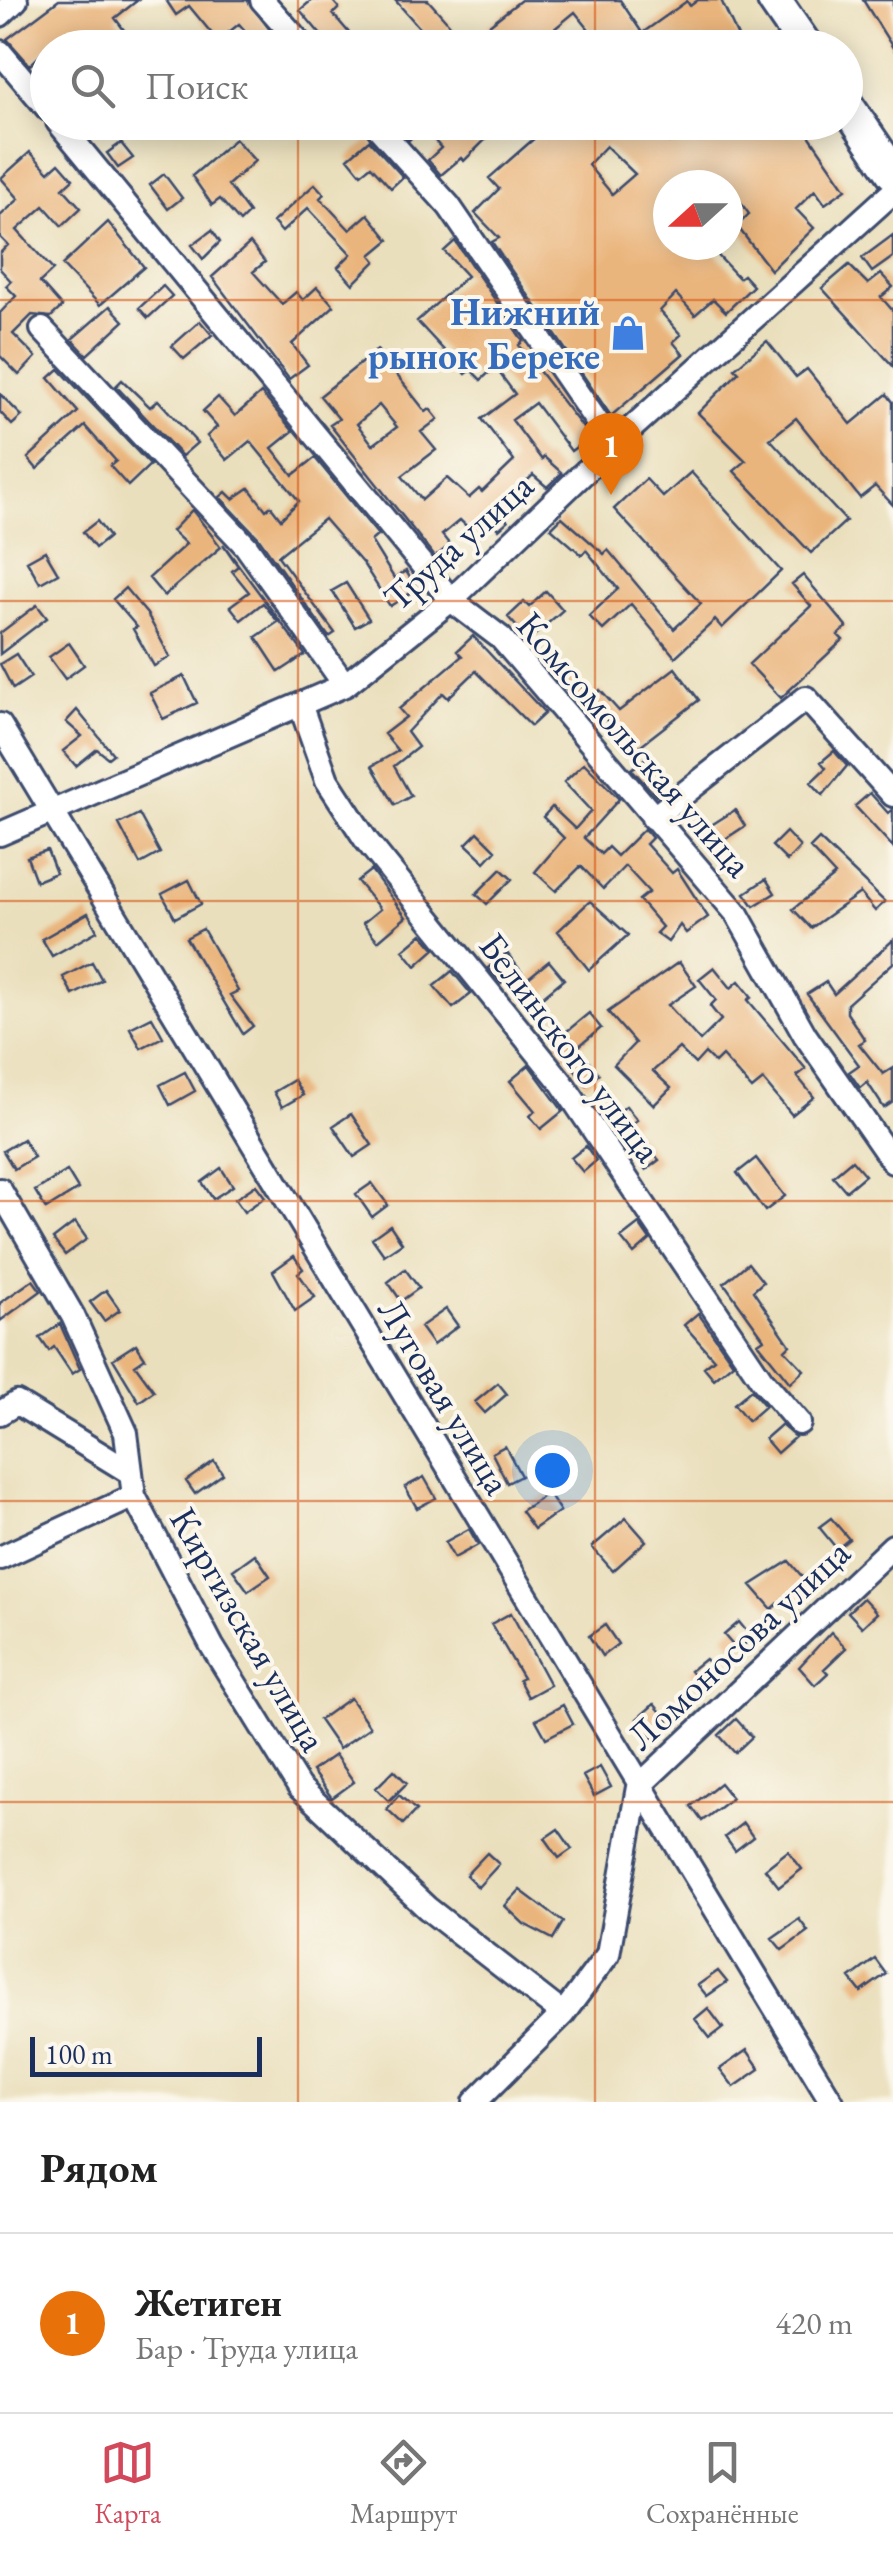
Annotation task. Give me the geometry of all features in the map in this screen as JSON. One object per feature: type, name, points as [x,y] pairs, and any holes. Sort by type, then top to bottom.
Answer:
[{"type":"highway","points":[[774,0],[794,30]]},
{"type":"highway","points":[[863,129],[893,174]]},
{"type":"street","points":[[0,15],[16,0]]},
{"type":"street","points":[[262,0],[289,30]]},
{"type":"street","points":[[0,52],[30,88]]},
{"type":"street","name":"Комсомольская улица","points":[[73,140],[451,600],[501,638],[738,914],[805,1035],[893,1162]]},
{"type":"street","points":[[389,140],[449,206],[614,445]]},
{"type":"street","name":"Труда улица","points":[[0,834],[345,685],[451,600],[614,445],[893,192]]},
{"type":"street","points":[[42,329],[246,546],[345,685]]},
{"type":"street","points":[[654,818],[806,698],[893,795]]},
{"type":"street","name":"Белинского улица","points":[[301,707],[328,780],[366,840],[562,1083],[762,1380],[799,1423]]},
{"type":"street","name":"Луговая улица","points":[[0,725],[638,1787],[832,2102]]},
{"type":"street","name":"Киргизская улица","points":[[0,1190],[73,1316],[126,1433],[133,1484],[212,1646],[299,1787],[427,1908],[563,2014]]},
{"type":"street","points":[[0,1558],[133,1484],[6,1402]]},
{"type":"street","name":"Ломоносова улица","points":[[474,2102],[563,2014],[608,1954],[638,1787],[893,1546]]},
{"type":"building","points":[[59,0],[138,0],[115,18],[124,30],[30,30],[30,65],[7,39]]},
{"type":"building","points":[[166,0],[247,0],[270,30],[244,30],[239,24],[232,30],[209,30],[189,6],[176,15]]},
{"type":"building","points":[[312,0],[332,0],[339,8],[333,14],[347,30],[317,30],[300,10]]},
{"type":"building","points":[[395,0],[428,0],[452,27],[422,30]]},
{"type":"building","points":[[521,0],[620,0],[640,30],[590,30],[575,12],[553,30],[491,30],[488,26]]},
{"type":"building","points":[[698,0],[721,0],[735,30],[646,30],[687,1],[690,6]]},
{"type":"building","points":[[863,0],[893,0],[893,48]]},
{"type":"building","points":[[236,140],[255,161],[228,185],[249,213],[240,222],[220,199],[212,205],[192,176]]},
{"type":"building","points":[[369,140],[403,177],[391,188],[371,166],[361,174],[348,158]]},
{"type":"building","points":[[434,140],[485,140],[464,161],[461,158],[441,175],[428,160],[441,148]]},
{"type":"building","name":"Нижний рынок Береке","points":[[532,140],[812,140],[846,189],[825,204],[815,190],[796,209],[814,228],[771,270],[743,234],[743,220],[749,214],[743,206],[743,170],[653,170],[653,260],[722,260],[753,286],[726,312],[713,299],[695,315],[676,294],[660,311],[681,335],[673,342],[683,354],[611,416],[492,242],[499,238],[475,213],[499,189],[489,178]],"holes":[[[606,146],[635,174],[612,194],[588,165]]]},
{"type":"building","points":[[121,143],[133,158],[118,168],[107,153]]},
{"type":"building","points":[[30,152],[49,172],[59,163],[73,179],[63,188],[81,208],[62,226],[44,206],[17,230],[53,270],[40,282],[62,307],[51,317],[32,315],[13,334],[36,357],[19,375],[0,356],[0,313],[16,296],[6,286],[11,281],[0,269],[0,253],[8,245],[0,237],[0,216],[19,199],[1,178]]},
{"type":"building","points":[[164,174],[182,198],[168,209],[150,185]]},
{"type":"building","points":[[315,184],[324,194],[320,198],[350,230],[368,214],[389,240],[371,255],[376,261],[353,284],[338,267],[351,254],[308,208],[282,232],[273,222]]},
{"type":"building","points":[[108,222],[144,267],[100,305],[62,265]]},
{"type":"building","points":[[212,230],[220,242],[203,259],[192,245]]},
{"type":"building","points":[[893,235],[893,257],[872,272],[862,258]]},
{"type":"building","points":[[455,241],[523,341],[519,345],[590,437],[571,451],[535,403],[512,420],[542,460],[544,457],[562,473],[547,487],[533,475],[497,510],[508,521],[499,529],[493,522],[478,537],[460,520],[442,535],[450,545],[435,557],[330,425],[339,419],[320,396],[377,350],[426,412],[430,409],[438,419],[421,432],[436,450],[402,476],[422,500],[447,478],[469,498],[479,489],[482,492],[514,461],[482,419],[515,394],[495,367],[481,380],[471,370],[466,374],[417,321],[467,276],[444,251]],"holes":[[[379,405],[397,427],[373,445],[357,424]]]},
{"type":"building","points":[[250,243],[265,262],[253,272],[282,304],[296,292],[303,300],[317,287],[334,306],[292,344],[308,365],[289,379],[212,277]]},
{"type":"building","points":[[849,265],[868,284],[881,274],[893,287],[881,297],[893,311],[893,366],[822,288]]},
{"type":"building","points":[[163,286],[172,296],[148,318],[139,308]]},
{"type":"building","points":[[110,306],[124,321],[87,355],[72,339]]},
{"type":"building","points":[[200,321],[212,335],[184,359],[172,346]]},
{"type":"building","points":[[767,341],[796,377],[807,369],[851,424],[887,394],[893,402],[893,505],[875,486],[860,498],[796,418],[770,439],[846,521],[811,553],[734,471],[746,461],[698,413],[739,372],[735,368]]},
{"type":"building","points":[[59,369],[150,465],[128,486],[110,466],[116,461],[85,426],[37,469],[28,458],[78,412],[49,378]]},
{"type":"building","points":[[122,380],[150,407],[158,400],[197,443],[182,456],[116,386]]},
{"type":"building","points":[[261,393],[293,431],[272,448],[293,475],[315,458],[378,535],[371,541],[394,578],[406,571],[417,589],[390,606],[364,565],[324,519],[278,556],[335,633],[329,637],[258,537],[220,497],[226,492],[233,499],[249,488],[266,510],[271,506],[281,519],[299,501],[250,441],[227,460],[207,436],[217,427],[203,411],[218,397],[235,416]]},
{"type":"building","points":[[0,394],[22,416],[12,425],[0,412]]},
{"type":"building","points":[[691,472],[781,571],[722,628],[715,620],[675,657],[631,604],[603,630],[589,616],[618,589],[586,550],[582,555],[551,528],[562,517],[604,554],[608,550],[674,629],[701,604],[614,509],[646,479],[663,497]]},
{"type":"building","points":[[192,510],[221,547],[164,596],[149,578],[186,544],[172,531]]},
{"type":"building","points":[[97,521],[109,537],[95,548],[83,532]]},
{"type":"building","points":[[223,544],[305,655],[279,672],[256,637],[278,622],[263,603],[241,620],[230,606],[249,592],[232,571],[238,566]]},
{"type":"building","points":[[45,551],[58,573],[40,583],[27,561]]},
{"type":"building","points":[[803,575],[847,627],[838,635],[843,640],[781,698],[749,664],[811,606],[792,584]]},
{"type":"building","points":[[346,583],[369,619],[355,627],[332,591]]},
{"type":"building","points":[[125,588],[147,614],[170,657],[154,666],[133,629],[137,627],[113,599]]},
{"type":"building","points":[[546,591],[563,610],[529,640],[508,617],[524,602],[529,607]]},
{"type":"building","points":[[37,605],[47,618],[0,654],[0,633]]},
{"type":"building","points":[[473,636],[545,713],[531,726],[476,671],[448,698],[443,693],[407,732],[418,747],[394,766],[411,796],[395,805],[372,766],[398,751],[384,734],[406,717],[399,709],[462,656],[457,651]]},
{"type":"building","points":[[69,643],[84,665],[65,679],[49,657]]},
{"type":"building","points":[[16,654],[31,677],[13,689],[0,664]]},
{"type":"building","points":[[564,667],[592,698],[600,690],[619,711],[675,668],[699,700],[632,752],[601,713],[594,720],[554,676]]},
{"type":"building","points":[[184,676],[197,703],[163,719],[150,693]]},
{"type":"building","points":[[77,710],[113,754],[108,758],[97,749],[76,766],[63,751],[82,736],[66,722]]},
{"type":"building","points":[[834,751],[847,766],[823,795],[811,782],[826,768],[821,762]]},
{"type":"building","points":[[647,757],[670,785],[656,796],[632,769]]},
{"type":"building","points":[[584,763],[619,799],[584,838],[601,854],[608,847],[617,856],[644,829],[652,838],[646,844],[672,873],[677,869],[708,917],[686,933],[680,925],[668,942],[656,933],[662,927],[639,900],[649,892],[625,866],[603,889],[581,866],[556,891],[535,872],[564,838],[543,817],[552,807],[575,829],[591,811],[564,782]]},
{"type":"building","points":[[870,793],[888,813],[893,810],[893,847],[855,806]]},
{"type":"building","points":[[735,810],[745,826],[716,845],[705,829]]},
{"type":"building","points":[[139,814],[160,853],[140,864],[119,824]]},
{"type":"building","points":[[478,832],[496,850],[485,862],[466,844]]},
{"type":"building","points":[[786,832],[800,847],[787,861],[772,846]]},
{"type":"building","points":[[819,839],[885,902],[875,911],[860,893],[811,928],[793,909],[835,875],[810,848]]},
{"type":"building","points":[[47,850],[56,873],[36,881],[27,857]]},
{"type":"building","points":[[501,869],[512,879],[487,904],[476,894]]},
{"type":"building","points":[[371,870],[406,917],[378,941],[363,923],[380,909],[357,881]]},
{"type":"building","points":[[766,879],[775,893],[754,906],[745,893]]},
{"type":"building","points":[[189,880],[201,904],[175,918],[162,894]]},
{"type":"building","points":[[590,901],[628,935],[589,970],[558,931]]},
{"type":"building","points":[[88,913],[97,931],[52,956],[42,939]]},
{"type":"building","points":[[203,929],[238,991],[230,995],[253,1026],[243,1034],[186,938]]},
{"type":"building","points":[[422,934],[435,949],[416,966],[403,950]]},
{"type":"building","points":[[893,940],[893,963],[847,1004],[847,1013],[865,1040],[859,1044],[883,1074],[893,1068],[893,1102],[884,1108],[867,1082],[860,1088],[849,1072],[859,1065],[807,994],[826,982],[834,994]]},
{"type":"building","points":[[507,953],[527,979],[549,961],[564,979],[530,1007],[506,979],[501,983],[488,968]]},
{"type":"building","points":[[92,962],[102,980],[73,995],[63,977]]},
{"type":"building","points":[[679,962],[696,986],[668,1005],[700,1041],[721,1020],[710,1006],[716,1000],[699,979],[714,967],[731,988],[739,981],[752,997],[748,1000],[806,1069],[797,1076],[814,1097],[792,1115],[763,1080],[752,1089],[722,1056],[715,1063],[705,1053],[695,1064],[679,1048],[653,1071],[671,1088],[654,1105],[614,1065],[635,1043],[608,1012]]},
{"type":"building","points":[[452,971],[471,994],[453,1008],[434,986]]},
{"type":"building","points":[[589,1013],[601,1028],[578,1047],[599,1074],[586,1085],[555,1041]]},
{"type":"building","points":[[152,1017],[163,1037],[141,1048],[130,1028]]},
{"type":"building","points":[[529,1065],[563,1111],[541,1129],[530,1116],[535,1111],[510,1081]]},
{"type":"building","points":[[185,1072],[195,1091],[170,1105],[160,1085]]},
{"type":"building","points":[[294,1080],[303,1095],[282,1107],[274,1092]]},
{"type":"building","points":[[626,1106],[637,1120],[630,1125],[659,1160],[646,1170],[608,1121]]},
{"type":"building","points":[[351,1114],[372,1145],[354,1157],[333,1126]]},
{"type":"building","points":[[23,1139],[34,1157],[14,1169],[3,1151]]},
{"type":"building","points":[[586,1146],[596,1161],[583,1172],[571,1158]]},
{"type":"building","points":[[756,1158],[785,1196],[765,1211],[737,1173]]},
{"type":"building","points":[[852,1160],[865,1175],[846,1191],[833,1176]]},
{"type":"building","points":[[221,1168],[233,1186],[213,1199],[202,1182]]},
{"type":"building","points":[[67,1171],[78,1189],[46,1209],[35,1191]]},
{"type":"building","points":[[372,1183],[388,1205],[372,1217],[356,1194]]},
{"type":"building","points":[[256,1185],[265,1197],[244,1212],[235,1199]]},
{"type":"building","points":[[75,1222],[87,1239],[65,1255],[53,1239]]},
{"type":"building","points":[[639,1224],[650,1240],[634,1254],[621,1238]]},
{"type":"building","points":[[390,1225],[402,1243],[384,1255],[372,1238]]},
{"type":"building","points":[[294,1256],[303,1269],[298,1273],[315,1297],[295,1311],[273,1271]]},
{"type":"building","points":[[748,1263],[763,1282],[753,1291],[790,1345],[785,1350],[804,1370],[790,1383],[758,1343],[764,1339],[724,1283]]},
{"type":"building","points":[[405,1269],[419,1288],[401,1301],[388,1282]]},
{"type":"building","points":[[33,1280],[41,1291],[0,1321],[0,1303]]},
{"type":"building","points":[[106,1290],[120,1310],[104,1321],[90,1302]]},
{"type":"building","points":[[446,1309],[458,1326],[433,1345],[420,1327]]},
{"type":"building","points":[[698,1313],[733,1363],[714,1379],[704,1367],[714,1359],[684,1325]]},
{"type":"building","points":[[60,1324],[80,1369],[72,1374],[54,1347],[49,1351],[40,1338]]},
{"type":"building","points":[[136,1344],[145,1358],[135,1365],[154,1391],[139,1402],[113,1359]]},
{"type":"building","points":[[498,1383],[507,1394],[485,1413],[475,1402]]},
{"type":"building","points":[[751,1390],[765,1406],[748,1421],[734,1404]]},
{"type":"building","points":[[781,1425],[795,1437],[777,1453],[765,1439]]},
{"type":"building","points":[[505,1446],[521,1476],[507,1483],[492,1453]]},
{"type":"building","points":[[214,1461],[223,1474],[195,1494],[186,1481]]},
{"type":"building","points":[[424,1477],[436,1498],[417,1508],[405,1487]]},
{"type":"building","points":[[548,1493],[560,1511],[534,1529],[521,1511]]},
{"type":"building","points":[[626,1518],[646,1541],[613,1571],[592,1547]]},
{"type":"building","points":[[831,1518],[849,1539],[837,1549],[819,1527]]},
{"type":"building","points":[[469,1529],[478,1545],[454,1558],[445,1542]]},
{"type":"building","points":[[255,1554],[270,1576],[248,1591],[233,1570]]},
{"type":"building","points":[[789,1561],[805,1580],[772,1609],[751,1585]]},
{"type":"building","points":[[863,1598],[877,1613],[862,1627],[848,1612]]},
{"type":"building","points":[[511,1613],[550,1685],[528,1697],[519,1680],[523,1678],[491,1624]]},
{"type":"building","points":[[739,1622],[752,1638],[737,1650],[724,1635]]},
{"type":"building","points":[[605,1625],[618,1644],[602,1656],[589,1636]]},
{"type":"building","points":[[831,1632],[846,1648],[824,1669],[828,1673],[815,1685],[799,1667]]},
{"type":"building","points":[[705,1659],[717,1673],[702,1686],[690,1671]]},
{"type":"building","points":[[350,1698],[370,1727],[339,1749],[319,1720]]},
{"type":"building","points":[[654,1704],[671,1724],[653,1739],[637,1719]]},
{"type":"building","points":[[563,1705],[573,1724],[546,1738],[536,1720]]},
{"type":"building","points":[[736,1719],[752,1737],[735,1753],[719,1735]]},
{"type":"building","points":[[335,1755],[354,1782],[332,1798],[312,1771]]},
{"type":"building","points":[[600,1767],[611,1787],[594,1796],[583,1776]]},
{"type":"building","points":[[394,1770],[407,1783],[389,1801],[376,1788]]},
{"type":"building","points":[[720,1783],[732,1798],[702,1821],[691,1806]]},
{"type":"building","points":[[399,1795],[416,1810],[403,1824],[387,1809]]},
{"type":"building","points":[[743,1823],[753,1837],[735,1851],[725,1837]]},
{"type":"building","points":[[558,1829],[572,1849],[559,1858],[545,1838]]},
{"type":"building","points":[[788,1851],[802,1869],[779,1887],[765,1869]]},
{"type":"building","points":[[487,1853],[499,1864],[478,1887],[466,1875]]},
{"type":"building","points":[[520,1890],[563,1922],[553,1939],[524,1924],[505,1906]]},
{"type":"building","points":[[799,1919],[808,1931],[782,1950],[772,1938]]},
{"type":"building","points":[[875,1959],[886,1974],[861,1992],[850,1978]]},
{"type":"building","points":[[718,1971],[727,1982],[707,1996],[698,1985]]},
{"type":"building","points":[[708,2008],[723,2028],[710,2038],[695,2019]]},
{"type":"building","points":[[747,2050],[760,2069],[734,2087],[720,2069]]},
{"type":"place","name":"Нижний рынок Береке","points":[[628,333]]},
{"type":"place","name":"Жетиген","points":[[611,495]]}]
